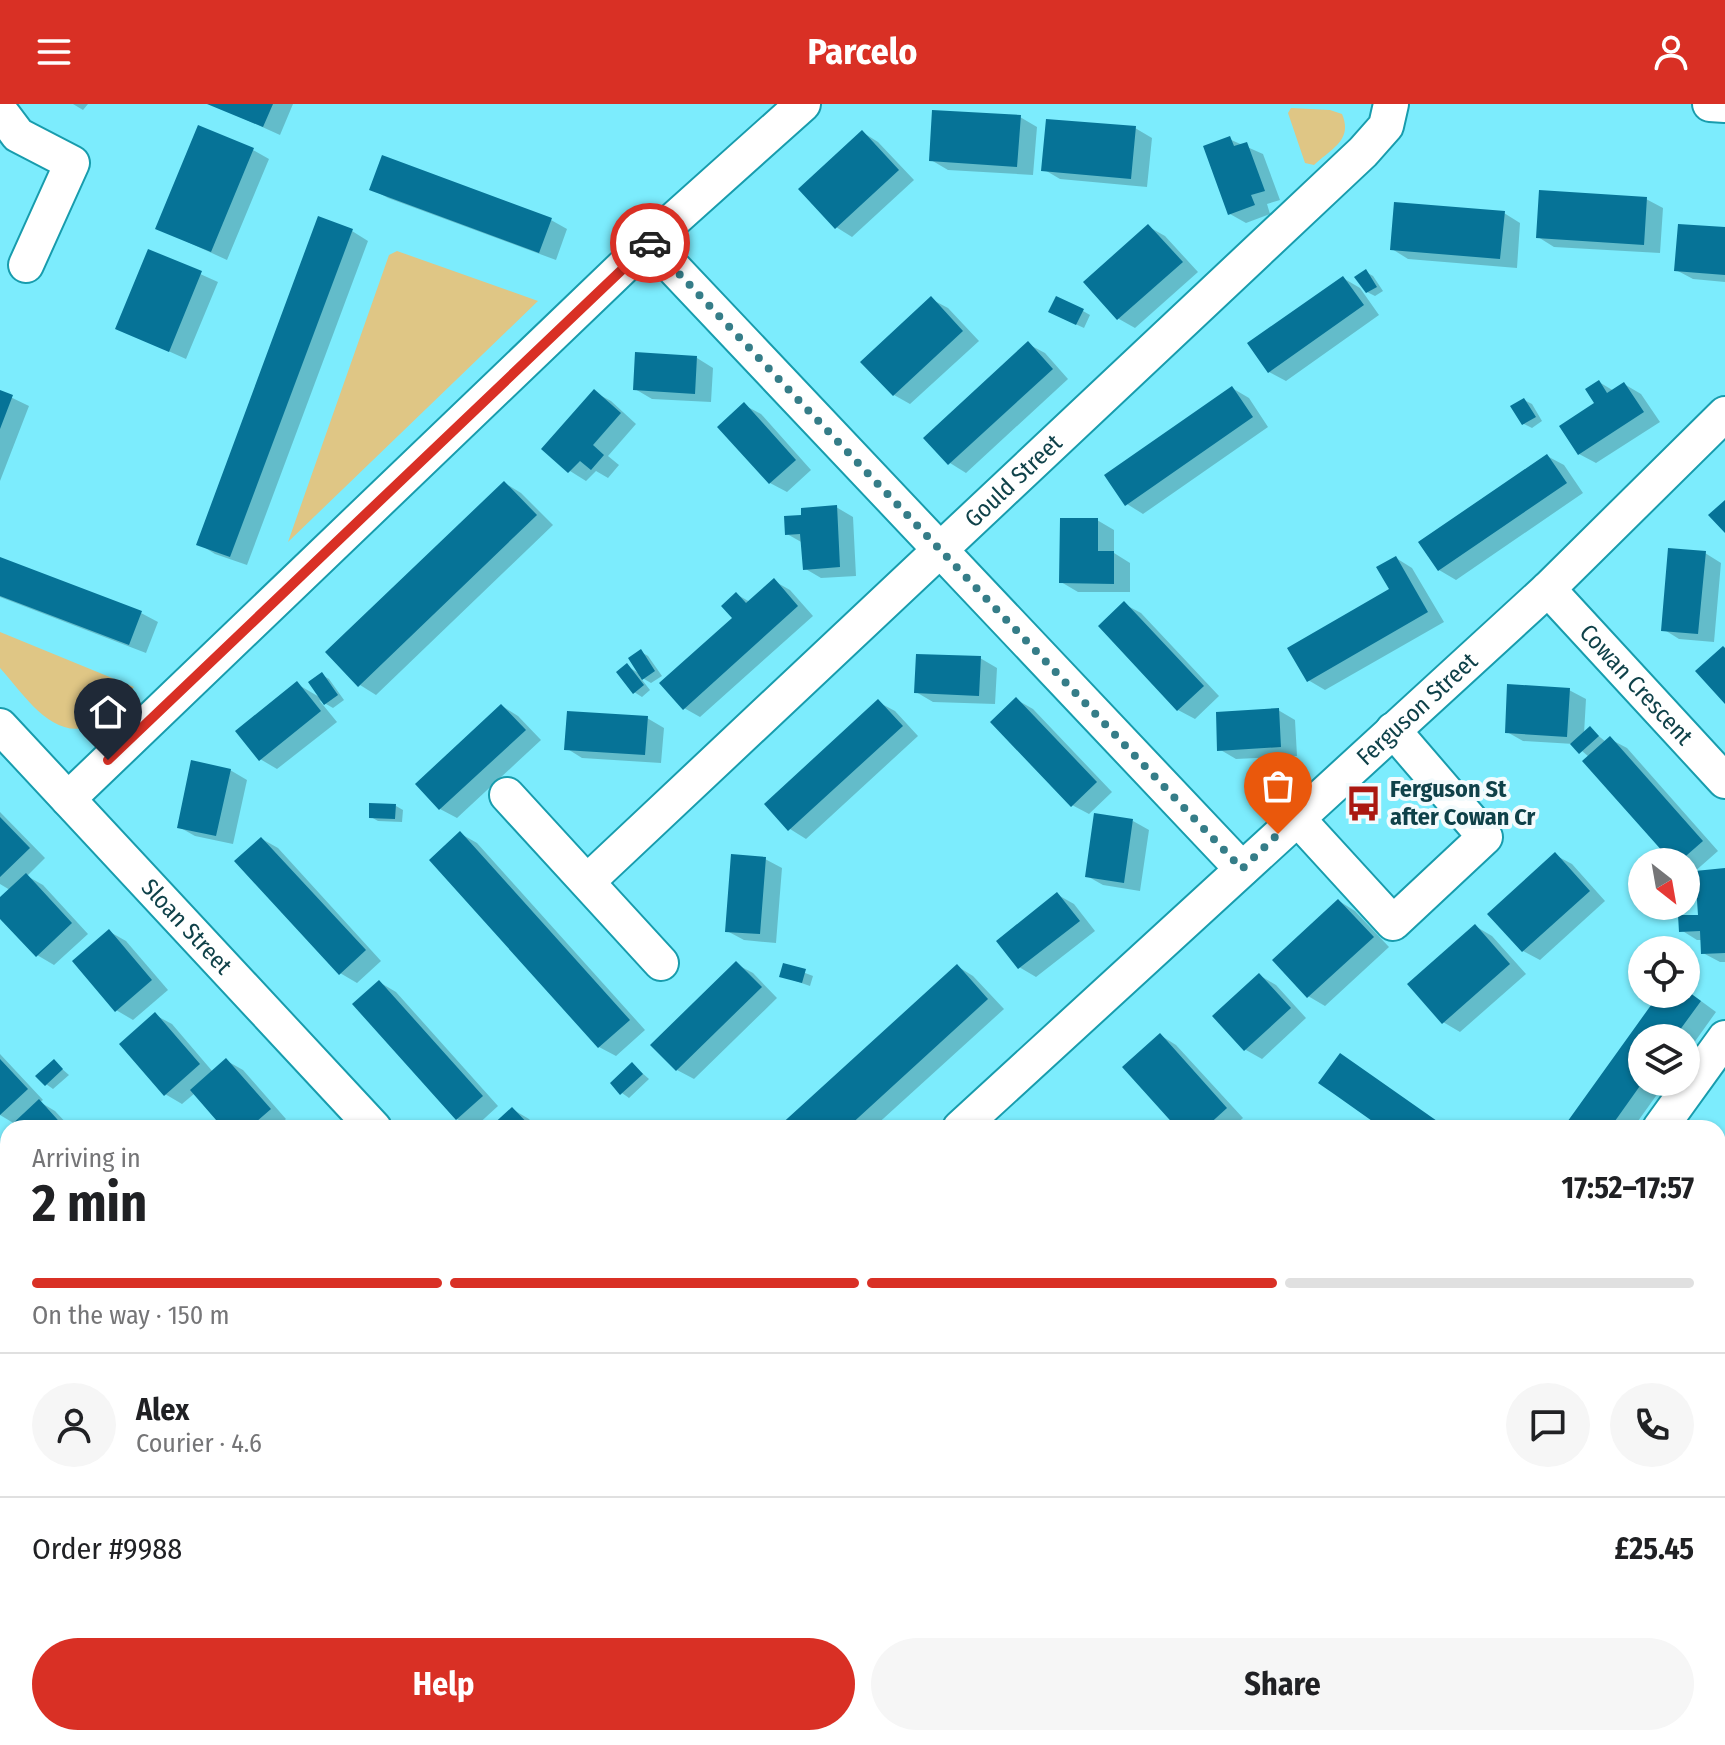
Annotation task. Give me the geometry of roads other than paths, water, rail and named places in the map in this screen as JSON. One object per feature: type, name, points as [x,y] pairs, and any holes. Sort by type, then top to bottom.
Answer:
[{"type":"street","points":[[68,799],[649,242],[803,104]]},
{"type":"street","name":"Gould Street","points":[[588,881],[1363,152],[1386,126],[1391,104]]},
{"type":"street","points":[[1710,104],[1725,105]]},
{"type":"street","points":[[0,111],[18,135],[72,163],[26,265]]},
{"type":"street","points":[[649,242],[1242,869]]},
{"type":"street","name":"Ferguson Street","points":[[969,1120],[1548,589],[1725,414]]},
{"type":"street","name":"Cowan Crescent","points":[[1548,589],[1725,781]]},
{"type":"street","name":"Sloan Street","points":[[0,726],[367,1120]]},
{"type":"street","points":[[1296,817],[1393,923],[1485,837],[1393,730]]},
{"type":"street","points":[[507,795],[661,963]]},
{"type":"street","points":[[1666,1120],[1725,1038]]},
{"type":"place","name":"Ferguson St after Cowan Cr","points":[[1364,803]]}]
